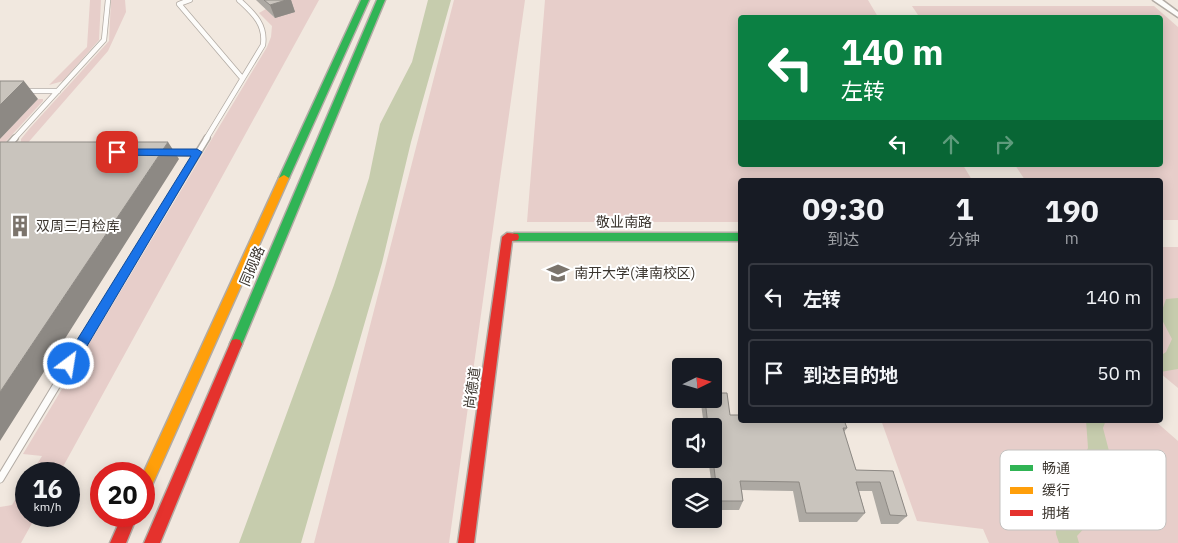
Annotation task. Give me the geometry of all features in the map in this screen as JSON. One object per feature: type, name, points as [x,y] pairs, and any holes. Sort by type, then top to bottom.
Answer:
[{"type":"main road","name":"同砚路","points":[[155,463],[365,0]]},
{"type":"main road","name":"同砚路","points":[[152,543],[381,0]]},
{"type":"main road","name":"敬业南路","points":[[507,237],[738,237]]},
{"type":"main road","name":"尚德道","points":[[466,543],[507,237]]},
{"type":"main road","points":[[118,543],[125,527]]},
{"type":"street","points":[[1157,0],[1178,15]]},
{"type":"lane","points":[[1,154],[104,40],[108,0]]},
{"type":"lane","points":[[190,0],[179,4],[242,78]]},
{"type":"lane","points":[[0,479],[263,44],[265,36],[263,27],[256,16],[239,0]]},
{"type":"lane","points":[[19,91],[58,91]]},
{"type":"lane","points":[[164,152],[197,152]]},
{"type":"lane","points":[[1,154],[10,153]]},
{"type":"shaded area","points":[[90,0],[101,0],[99,40],[63,81],[49,85],[87,47]]},
{"type":"shaded area","points":[[111,0],[125,0],[126,12],[108,51],[26,145],[21,143],[21,139],[30,128],[109,41]]},
{"type":"shaded area","points":[[282,0],[319,0],[66,462],[38,462],[42,456],[23,454],[267,47],[271,37],[272,26],[259,13],[266,9],[275,18]]},
{"type":"shaded area","points":[[428,0],[451,0],[411,142],[382,263],[301,543],[239,543],[334,285],[369,178],[380,124],[412,62]]},
{"type":"shaded area","points":[[454,0],[525,0],[449,543],[314,543]]},
{"type":"shaded area","points":[[545,0],[868,0],[877,15],[738,15],[738,167],[964,167],[971,178],[738,178],[738,222],[527,222]]},
{"type":"shaded area","points":[[912,6],[1154,6],[1178,27],[1178,220],[1163,220],[1163,178],[1024,178],[1016,167],[1163,167],[1163,15],[918,15]]},
{"type":"shaded area","points":[[38,99],[43,99],[43,101],[0,148],[0,139]]},
{"type":"shaded area","points":[[1163,247],[1178,247],[1178,388],[1163,376]]},
{"type":"shaded area","points":[[1178,298],[1178,369],[1163,372],[1163,354],[1166,352],[1172,339],[1163,322],[1163,308],[1166,299]]},
{"type":"shaded area","points":[[882,423],[1157,423],[1178,441],[1178,543],[989,543],[983,529],[917,521]]},
{"type":"shaded area","points":[[1086,423],[1105,423],[1103,428],[1109,450],[1087,450]]},
{"type":"shaded area","points":[[15,500],[15,527],[30,527],[21,543],[0,543],[0,507],[12,505]]},
{"type":"shaded area","points":[[1056,530],[1083,530],[1077,536],[1079,543],[1059,543]]},
{"type":"building","points":[[264,0],[286,0],[270,5]]},
{"type":"building","points":[[0,81],[24,81],[0,105]]},
{"type":"building","points":[[0,142],[168,142],[0,392]]},
{"type":"building","points":[[722,393],[727,393],[730,415],[738,415],[738,423],[845,423],[847,428],[843,428],[856,470],[893,471],[907,516],[890,515],[880,482],[856,482],[865,513],[806,513],[799,482],[740,481],[743,501],[722,501],[722,478],[715,478],[714,468],[722,468],[722,418],[707,418],[706,408],[722,408]]},
{"type":"traffic: fast","points":[[284,178],[365,0]]},
{"type":"traffic: fast","points":[[236,344],[381,0]]},
{"type":"traffic: fast","points":[[514,237],[738,237]]},
{"type":"traffic: slow","points":[[155,463],[284,178]]},
{"type":"traffic: jam","points":[[466,543],[507,237],[514,237]]},
{"type":"traffic: jam","points":[[152,543],[236,344]]},
{"type":"traffic: jam","points":[[118,543],[125,527]]},
{"type":"place","name":"双周三月检库","points":[[20,226]]},
{"type":"place","name":"南开大学(津南校区)","points":[[558,273]]},
{"type":"route","points":[[69,364],[197,152],[117,152]]}]
